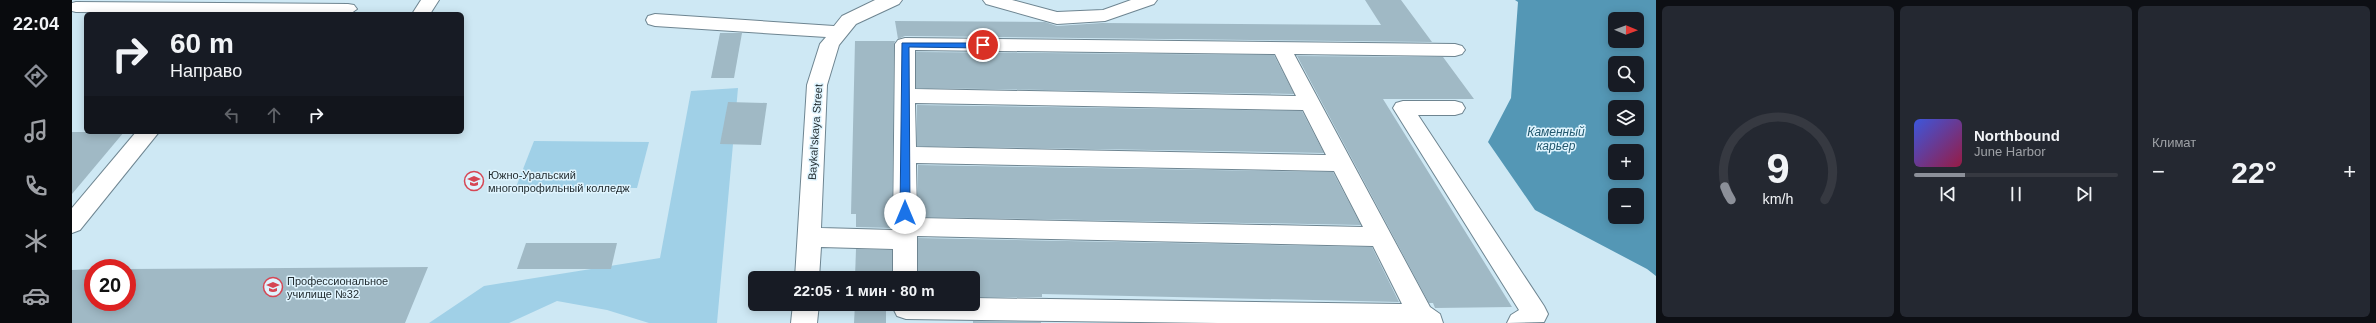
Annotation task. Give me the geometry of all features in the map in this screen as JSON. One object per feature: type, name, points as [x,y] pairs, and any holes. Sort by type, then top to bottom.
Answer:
[{"type":"street","points":[[422,12],[430,0]]},
{"type":"street","points":[[992,0],[1057,18],[1105,16],[1148,0]]},
{"type":"street","name":"Baykal'skaya Street","points":[[807,271],[817,85],[830,44],[849,20],[882,1]]},
{"type":"street","points":[[76,7],[348,9]]},
{"type":"street","points":[[655,20],[840,32]]},
{"type":"street","points":[[905,271],[905,44],[1455,50]]},
{"type":"street","points":[[1282,48],[1380,237],[1426,319]]},
{"type":"street","points":[[905,96],[1310,103]]},
{"type":"street","points":[[1455,108],[1403,108],[1535,314],[1520,323]]},
{"type":"street","points":[[72,224],[146,134]]},
{"type":"street","points":[[905,155],[1342,163]]},
{"type":"street","points":[[809,237],[905,234],[1380,237]]},
{"type":"street","points":[[804,323],[805,311]]},
{"type":"street","points":[[906,312],[1426,319]]},
{"type":"shaded area","points":[[738,88],[717,323],[649,323],[607,310],[557,301],[509,323],[429,323],[484,286],[660,258],[691,91]]},
{"type":"shaded area","points":[[534,141],[649,142],[637,188],[516,187]]},
{"type":"water","name":"Каменный карьер","points":[[1515,0],[1656,0],[1656,276],[1647,269],[1535,210],[1488,142],[1511,98],[1518,2]]},
{"type":"building","points":[[1365,0],[1401,0],[1432,42],[905,36],[898,39],[895,21],[1045,22],[1057,26],[1102,23],[1381,25]]},
{"type":"building","points":[[720,33],[742,33],[734,78],[711,78]]},
{"type":"building","points":[[855,41],[895,41],[892,228],[856,227],[856,214],[851,214]]},
{"type":"building","points":[[916,52],[1274,55],[1294,94],[916,88]]},
{"type":"building","points":[[1297,56],[1443,57],[1474,99],[1383,99],[1512,307],[1435,308],[1433,303],[1429,303]]},
{"type":"building","points":[[728,102],[767,103],[761,145],[720,144]]},
{"type":"building","points":[[917,105],[1302,111],[1324,153],[917,146]]},
{"type":"building","points":[[72,132],[84,132],[84,134],[122,134],[72,194]]},
{"type":"building","points":[[918,165],[1333,172],[1361,225],[918,217]]},
{"type":"building","points":[[918,238],[1372,247],[1399,302],[1042,294],[1042,297],[980,297],[980,271],[918,271]]},
{"type":"building","points":[[526,243],[617,243],[611,269],[517,269]]},
{"type":"building","points":[[856,249],[892,250],[892,271],[855,271]]},
{"type":"building","name":"Профессиональное училище №32","points":[[428,267],[405,323],[72,323],[72,270],[84,269],[84,311],[136,311],[136,269]]},
{"type":"building","points":[[855,311],[886,311],[886,323],[854,323]]},
{"type":"building","points":[[973,321],[1041,322],[1041,323],[973,323]]},
{"type":"place","name":"Южно-Уральский многопрофильный колледж","points":[[474,181]]},
{"type":"place","name":"Профессиональное училище №32","points":[[273,287]]},
{"type":"route","points":[[905,213],[905,44],[983,45]]}]
